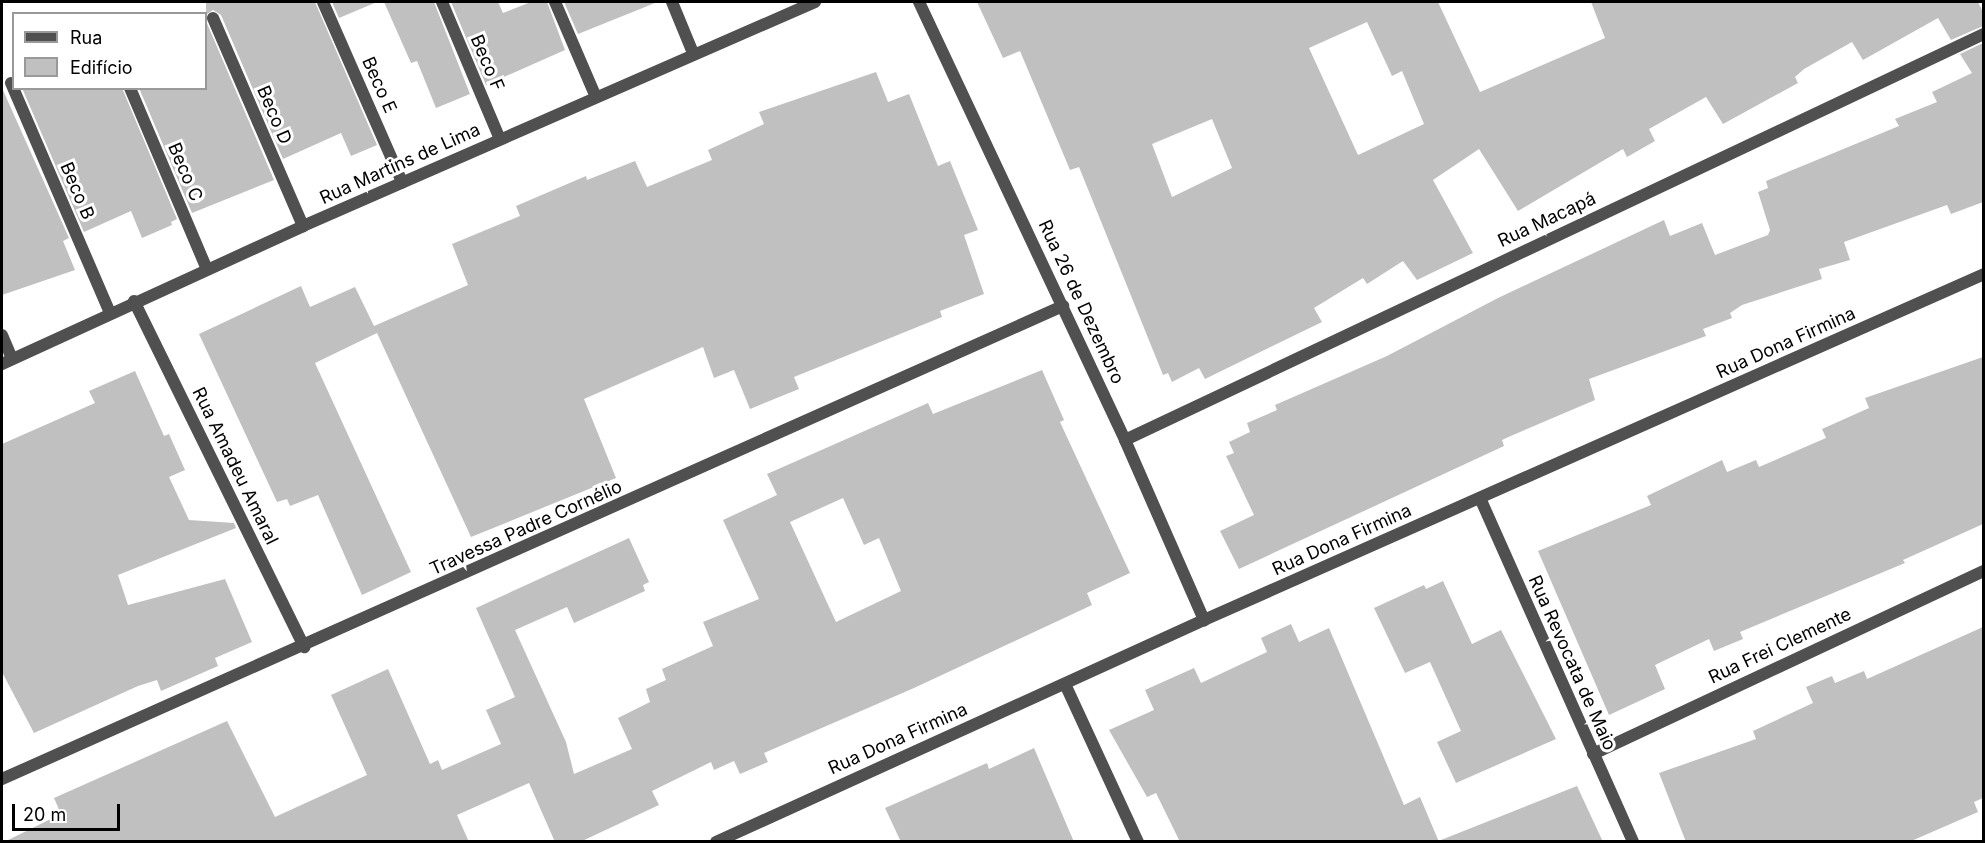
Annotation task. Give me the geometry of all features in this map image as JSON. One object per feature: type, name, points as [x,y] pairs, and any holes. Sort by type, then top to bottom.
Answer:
[{"type":"street","name":"Beco E","points":[[323,2],[402,182]]},
{"type":"street","name":"Beco F","points":[[442,2],[500,139]]},
{"type":"street","points":[[555,2],[596,97]]},
{"type":"street","points":[[672,2],[693,53]]},
{"type":"street","name":"Rua Martins de Lima","points":[[7,361],[303,226],[693,53],[814,2]]},
{"type":"street","name":"Rua 26 de Dezembro","points":[[920,2],[1125,440],[1204,620]]},
{"type":"street","name":"Beco D","points":[[213,18],[303,226]]},
{"type":"street","name":"Rua Macapá","points":[[1125,440],[1983,34]]},
{"type":"street","name":"Beco B","points":[[14,90],[110,313]]},
{"type":"street","name":"Beco C","points":[[131,90],[207,269]]},
{"type":"street","name":"Rua Dona Firmina","points":[[716,842],[1204,620],[1983,274]]},
{"type":"street","name":"Rua Amadeu Amaral","points":[[135,301],[304,647]]},
{"type":"street","name":"Travessa Padre Cornélio","points":[[2,778],[304,647],[1063,306]]},
{"type":"street","points":[[2,335],[7,361]]},
{"type":"street","name":"Rua Revocata de Maio","points":[[1480,498],[1633,842]]},
{"type":"street","name":"Rua Frei Clemente","points":[[1593,754],[1983,571]]},
{"type":"street","points":[[1065,684],[1138,842]]},
{"type":"building","points":[[206,2],[315,2],[377,145],[351,156],[341,133],[283,159],[221,15],[213,10],[207,14]]},
{"type":"building","points":[[332,2],[377,2],[339,18]]},
{"type":"building","points":[[384,2],[434,2],[470,94],[436,108],[417,61],[411,63]]},
{"type":"building","points":[[451,2],[498,2],[503,13],[531,2],[547,2],[565,50],[486,85]]},
{"type":"building","points":[[564,2],[654,2],[655,3],[578,34]]},
{"type":"building","points":[[977,2],[1438,2],[1480,92],[1605,38],[1591,2],[1978,2],[1983,12],[1983,26],[1951,40],[1938,18],[1863,60],[1852,42],[1804,69],[1795,77],[1798,83],[1723,124],[1706,97],[1649,129],[1655,141],[1627,157],[1623,149],[1518,211],[1479,149],[1433,180],[1473,253],[1417,280],[1403,261],[1367,284],[1363,278],[1314,308],[1322,322],[1205,379],[1199,368],[1172,382],[1168,373],[1163,375],[1079,167],[1070,170],[1020,51],[1003,58]],"holes":[[[1367,22],[1392,76],[1402,71],[1424,124],[1358,155],[1309,48]],[[1212,119],[1232,168],[1172,197],[1152,144]]]},
{"type":"building","points":[[207,23],[274,180],[192,213],[140,90],[207,90]]},
{"type":"building","points":[[1983,43],[1983,202],[1951,214],[1947,205],[1844,242],[1850,260],[1819,269],[1822,279],[1742,305],[1730,313],[1732,318],[1703,329],[1706,336],[1589,379],[1595,400],[1502,440],[1504,446],[1239,569],[1220,531],[1254,515],[1226,456],[1234,453],[1229,442],[1250,432],[1247,423],[1277,410],[1275,405],[1387,356],[1498,298],[1664,220],[1670,236],[1702,223],[1715,255],[1768,235],[1770,230],[1758,192],[1768,188],[1766,181],[1899,126],[1895,119],[1937,102],[1932,92],[1972,73],[1960,54]]},
{"type":"building","points":[[876,72],[888,102],[909,94],[938,166],[950,161],[978,230],[964,235],[984,294],[940,311],[942,317],[794,377],[799,389],[750,409],[734,370],[714,378],[703,347],[584,399],[616,478],[471,537],[377,333],[315,363],[411,572],[362,595],[318,495],[290,506],[287,499],[277,502],[199,334],[301,286],[310,307],[355,287],[374,326],[468,285],[452,244],[520,216],[516,206],[586,176],[587,180],[635,161],[647,187],[712,160],[708,150],[764,124],[759,112]]},
{"type":"building","points":[[2,88],[69,238],[63,241],[75,270],[2,295]]},
{"type":"building","points":[[23,90],[123,90],[177,219],[171,222],[172,225],[142,238],[131,211],[84,232]]},
{"type":"building","points":[[1983,357],[1983,524],[1903,560],[1905,563],[1740,632],[1743,639],[1714,651],[1709,639],[1655,665],[1665,689],[1609,715],[1538,551],[1651,505],[1647,496],[1722,460],[1727,472],[1756,460],[1759,467],[1826,438],[1822,429],[1869,408],[1865,398]]},
{"type":"building","points":[[1042,370],[1064,420],[1060,422],[1130,573],[1087,593],[1092,605],[914,688],[764,753],[768,762],[740,774],[734,761],[714,770],[711,762],[652,791],[659,805],[580,842],[555,842],[529,783],[457,815],[469,842],[4,842],[61,814],[54,798],[227,721],[275,817],[367,775],[331,695],[388,669],[430,764],[438,760],[442,770],[501,744],[486,710],[515,697],[476,608],[629,538],[649,582],[643,585],[645,591],[574,623],[567,607],[515,630],[566,742],[574,774],[632,749],[618,718],[650,702],[646,689],[666,680],[662,669],[713,646],[703,622],[759,599],[723,520],[777,495],[767,474],[928,403],[933,414]],"holes":[[[843,498],[864,545],[879,538],[901,591],[836,622],[790,522]]]},
{"type":"building","points":[[135,371],[164,436],[169,434],[185,470],[169,477],[189,520],[234,523],[236,528],[118,575],[128,605],[225,579],[252,642],[215,658],[218,666],[161,691],[157,680],[138,686],[34,733],[2,672],[2,444],[95,403],[89,391]]},
{"type":"building","points":[[1443,581],[1472,644],[1501,630],[1556,739],[1456,783],[1437,742],[1461,731],[1430,662],[1405,673],[1374,608],[1424,585],[1426,589]]},
{"type":"building","points":[[1291,624],[1299,642],[1329,628],[1404,805],[1420,797],[1439,842],[1180,842],[1156,793],[1147,797],[1109,730],[1154,710],[1145,690],[1194,668],[1201,683],[1267,652],[1261,638]]},
{"type":"building","points":[[1983,627],[1983,798],[1974,802],[1978,812],[1909,842],[1686,842],[1659,773],[1756,739],[1753,731],[1813,703],[1806,687],[1832,676],[1835,683],[1864,671],[1867,679]]},
{"type":"building","points":[[1034,748],[1074,842],[901,842],[885,808],[987,763],[989,769]]},
{"type":"building","points":[[1577,786],[1603,842],[1441,842],[1441,840]]}]
